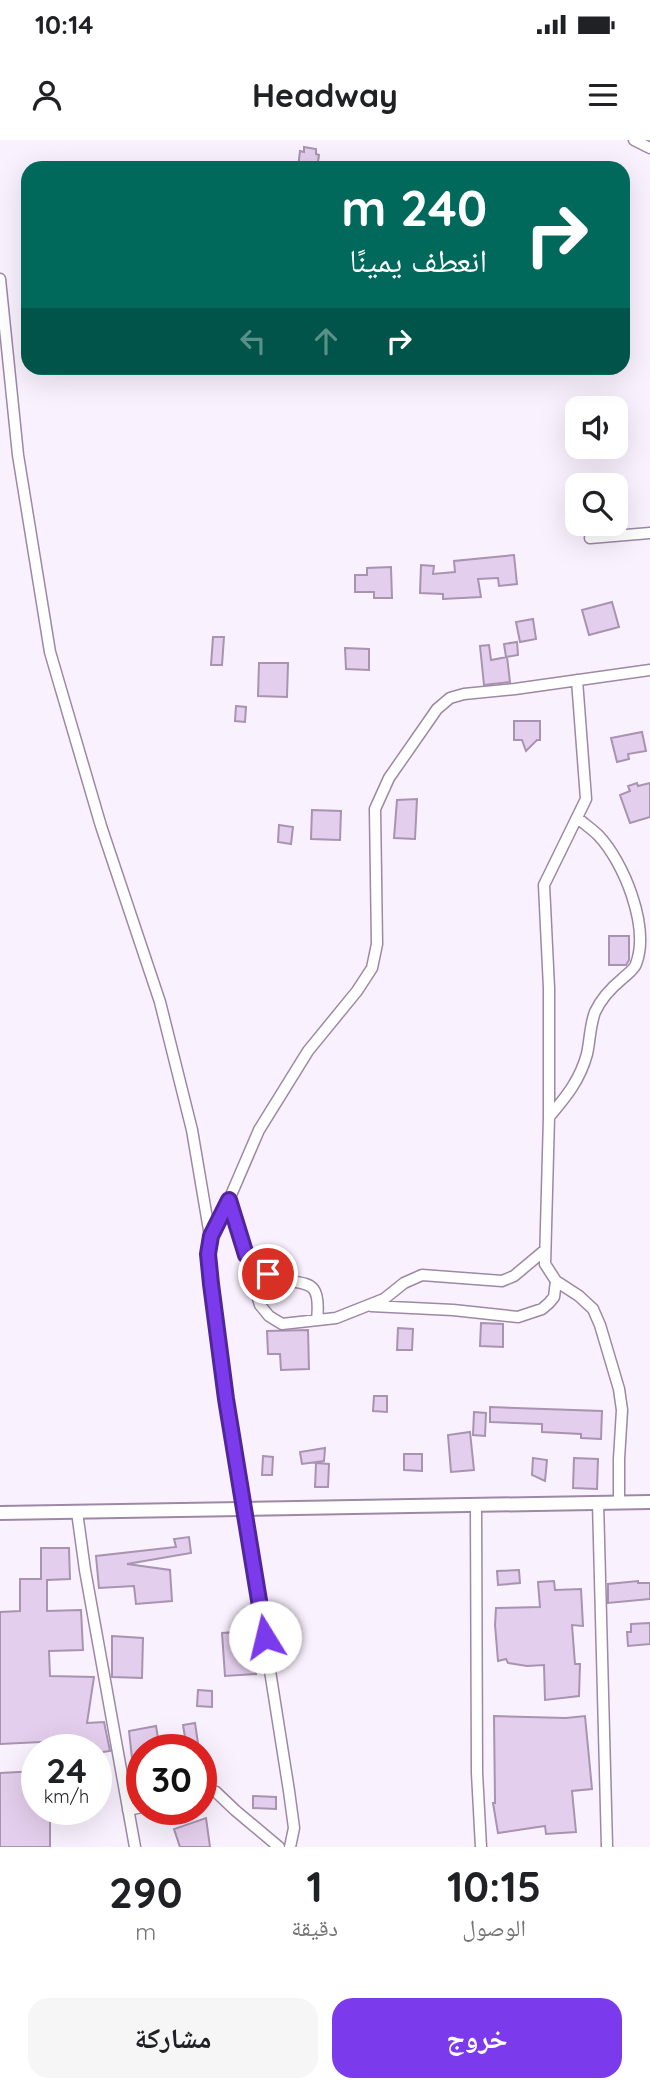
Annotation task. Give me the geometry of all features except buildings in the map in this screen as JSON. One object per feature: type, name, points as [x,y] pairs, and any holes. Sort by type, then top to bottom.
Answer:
[{"type":"street","points":[[634,140],[650,148]]},
{"type":"street","points":[[0,279],[18,454],[50,652],[101,826],[160,1002],[192,1130],[211,1236]]},
{"type":"street","points":[[590,538],[650,533]]},
{"type":"street","points":[[290,1847],[294,1828],[211,1284],[208,1254],[211,1236],[258,1130],[308,1051],[357,991],[372,968],[377,944],[375,809],[389,778],[438,709],[450,698],[464,694],[650,670]]},
{"type":"street","points":[[577,680],[586,799],[544,885],[549,1117],[545,1264],[556,1281],[593,1309],[606,1345],[622,1410],[619,1502]]},
{"type":"street","points":[[549,1117],[570,1092],[582,1071],[598,1007],[611,989],[635,967],[640,951],[634,897],[628,883],[608,847],[578,818]]},
{"type":"street","points":[[229,1200],[260,1305],[269,1316],[282,1324],[336,1318],[384,1299],[404,1283],[422,1275],[502,1281],[514,1276],[545,1250]]},
{"type":"street","points":[[246,1255],[268,1274],[308,1283],[313,1288],[318,1306],[317,1320]]},
{"type":"street","points":[[367,1306],[453,1310],[518,1317],[542,1309],[549,1303],[554,1297],[556,1281]]},
{"type":"street","points":[[598,1502],[607,1847]]},
{"type":"street","points":[[0,1513],[650,1502]]},
{"type":"street","points":[[476,1505],[477,1773],[481,1847]]},
{"type":"street","points":[[77,1512],[126,1799]]},
{"type":"street","points":[[217,1793],[279,1847]]},
{"type":"street","points":[[131,1825],[135,1847]]},
{"type":"route","points":[[265,1637],[226,1399],[208,1254],[211,1236],[229,1200],[246,1255],[268,1274]]}]
